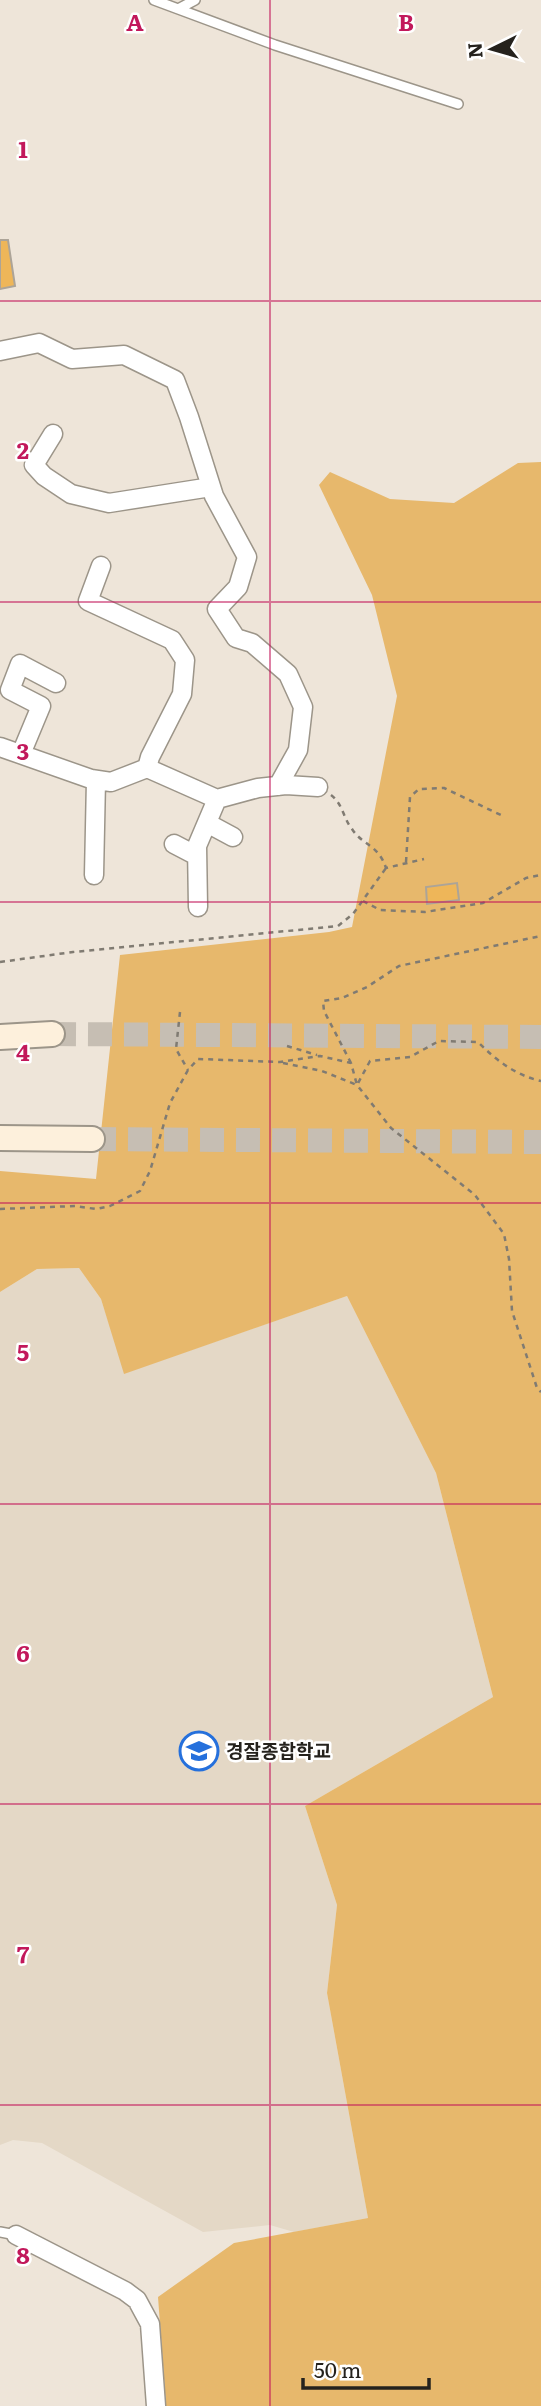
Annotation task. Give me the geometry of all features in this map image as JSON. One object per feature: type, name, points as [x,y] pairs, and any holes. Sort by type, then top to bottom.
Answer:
[{"type":"main road","points":[[0,1037],[52,1034]]},
{"type":"main road","points":[[0,1138],[92,1139]]},
{"type":"street","points":[[0,351],[39,343],[72,359],[124,355],[175,380],[211,487],[247,557],[238,587],[217,609],[236,638],[252,643],[288,674],[303,707],[298,750],[278,786]]},
{"type":"street","points":[[53,434],[34,465],[44,477],[71,494],[108,503],[211,487]]},
{"type":"street","points":[[101,566],[88,601],[172,640],[185,660],[183,694],[150,757],[147,768]]},
{"type":"street","points":[[21,754],[41,706],[10,690],[20,664],[56,683]]},
{"type":"street","points":[[0,747],[96,780],[111,782],[147,768],[217,799],[258,788],[318,787]]},
{"type":"street","points":[[94,875],[96,780]]},
{"type":"street","points":[[198,907],[197,846],[217,799]]},
{"type":"street","points":[[207,822],[233,837]]},
{"type":"street","points":[[174,844],[197,856]]},
{"type":"street","points":[[8,2234],[125,2291],[137,2300],[149,2324],[156,2406]]},
{"type":"lane","points":[[154,0],[275,45],[458,104]]},
{"type":"lane","points":[[180,8],[195,0]]},
{"type":"path","points":[[318,787],[335,798],[350,828],[378,852],[386,868]]},
{"type":"path","points":[[406,862],[410,797],[419,789],[444,788],[505,817]]},
{"type":"path","points":[[0,962],[73,952],[330,928],[345,921],[386,868],[424,859]]},
{"type":"path","points":[[363,901],[380,910],[425,912],[482,904],[526,878],[541,875]]},
{"type":"path","points":[[541,936],[399,966],[367,988],[342,998],[323,1001],[324,1011],[351,1063],[357,1085],[391,1128],[475,1195],[504,1234],[509,1259],[512,1311],[537,1388],[541,1392]]},
{"type":"path","points":[[180,1012],[176,1049],[188,1070]]},
{"type":"path","points":[[357,1085],[370,1061],[410,1057],[439,1041],[478,1042],[497,1061],[522,1076],[541,1081]]},
{"type":"path","points":[[287,1046],[351,1063]]},
{"type":"path","points":[[0,1209],[75,1206],[96,1209],[110,1206],[140,1191],[150,1171],[170,1103],[188,1070],[198,1059],[280,1062],[320,1056]]},
{"type":"path","points":[[280,1062],[301,1069],[322,1071],[357,1085]]},
{"type":"shaded area","points":[[541,462],[541,2406],[166,2406],[158,2297],[234,2243],[368,2218],[327,1993],[337,1905],[305,1806],[493,1697],[436,1473],[347,1296],[124,1374],[101,1299],[79,1268],[37,1269],[0,1292],[0,1171],[96,1179],[120,955],[329,932],[352,927],[397,696],[372,595],[319,485],[330,472],[390,499],[454,503],[518,463]]},
{"type":"shaded area","name":"경잘종합학교","points":[[79,1268],[101,1299],[125,1373],[347,1296],[436,1473],[493,1697],[305,1806],[337,1905],[327,1993],[368,2218],[294,2232],[270,2225],[203,2232],[42,2143],[13,2140],[0,2145],[0,1292],[37,1269]]},
{"type":"building","points":[[0,240],[8,240],[15,286],[0,289]]},
{"type":"building","points":[[457,883],[459,900],[427,904],[426,887]]},
{"type":"tunnel","points":[[52,1034],[541,1037]]},
{"type":"tunnel","points":[[92,1139],[541,1142]]},
{"type":"place","name":"경잘종합학교","points":[[199,1751]]}]
